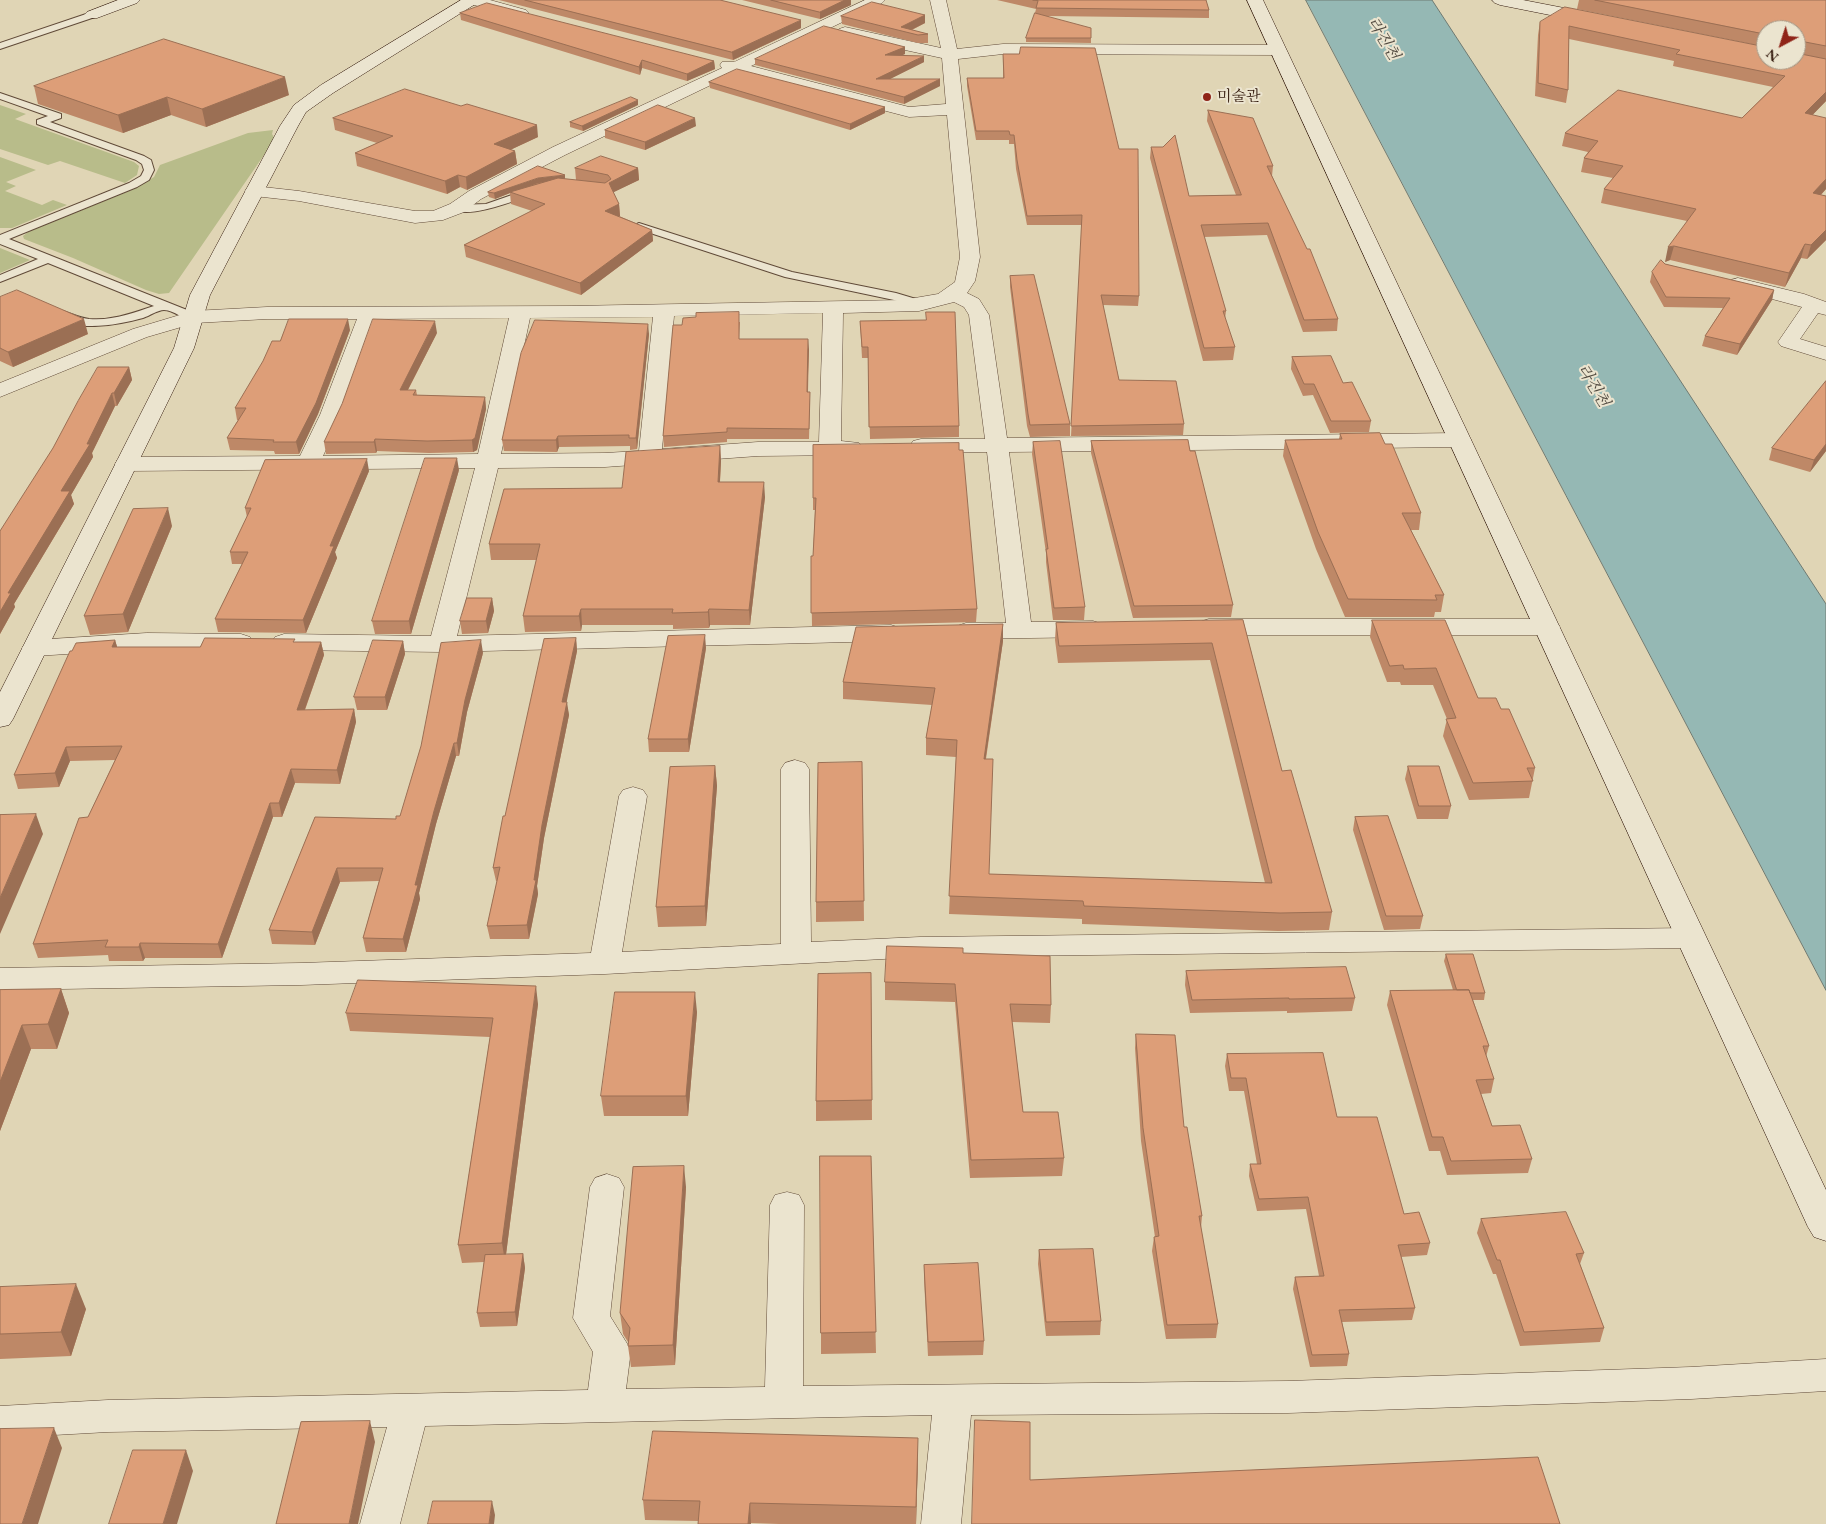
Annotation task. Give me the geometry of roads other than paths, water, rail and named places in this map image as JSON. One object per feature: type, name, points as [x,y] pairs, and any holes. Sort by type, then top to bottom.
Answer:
[{"type":"street","points":[[92,14],[132,0]]},
{"type":"street","points":[[0,719],[184,348],[200,295],[254,191],[300,109],[327,89],[472,0],[538,17]]},
{"type":"street","points":[[254,191],[299,196],[415,217],[436,216],[457,208],[475,195],[559,151],[877,0]]},
{"type":"street","points":[[0,391],[140,334],[193,317],[267,313],[521,312],[922,305],[954,294],[964,283],[970,257],[950,55],[938,0]]},
{"type":"street","points":[[1255,0],[1826,1227]]},
{"type":"street","points":[[1500,0],[1522,2],[1606,22]]},
{"type":"street","points":[[802,21],[918,50],[950,55],[1003,49],[1278,50]]},
{"type":"street","points":[[716,62],[908,112],[955,109]]},
{"type":"street","points":[[1716,279],[1797,298],[1820,307],[1788,342],[1826,354]]},
{"type":"street","points":[[954,294],[972,303],[979,315],[1019,630]]},
{"type":"street","points":[[830,448],[833,307]]},
{"type":"street","points":[[650,457],[664,310]]},
{"type":"street","points":[[442,644],[488,462],[521,312]]},
{"type":"street","points":[[308,462],[331,415],[369,313]]},
{"type":"street","points":[[899,447],[1460,440]]},
{"type":"street","points":[[126,464],[605,460],[758,449],[869,447]]},
{"type":"street","points":[[1190,627],[1547,627]]},
{"type":"street","points":[[942,632],[1114,628]]},
{"type":"street","points":[[35,648],[147,641],[442,644],[913,632]]},
{"type":"street","points":[[794,769],[796,954]]},
{"type":"street","points":[[605,963],[632,796]]},
{"type":"street","points":[[0,979],[301,974],[605,963],[920,947],[1691,938]]},
{"type":"street","points":[[605,1406],[612,1350],[591,1318],[607,1187]]},
{"type":"street","points":[[784,1402],[787,1205]]},
{"type":"street","points":[[0,1422],[108,1416],[784,1402],[1297,1397],[1691,1383],[1826,1375]]},
{"type":"street","points":[[941,1524],[953,1399]]},
{"type":"street","points":[[380,1524],[410,1410]]},
{"type":"lane","points":[[0,46],[92,14]]},
{"type":"lane","points":[[0,96],[57,116],[40,122],[140,158],[147,162],[149,170],[145,178],[133,185],[0,240]]},
{"type":"lane","points":[[457,208],[487,207],[539,188]]},
{"type":"lane","points":[[639,226],[789,275],[896,297],[922,305]]},
{"type":"lane","points":[[0,240],[193,317]]},
{"type":"lane","points":[[0,279],[48,259]]},
{"type":"lane","points":[[55,310],[72,319],[103,324],[131,318],[164,306]]},
{"type":"water","name":"라진천","points":[[1306,0],[1432,0],[1826,604],[1826,990]]},
{"type":"place","name":"미술관","points":[[1207,97]]}]
